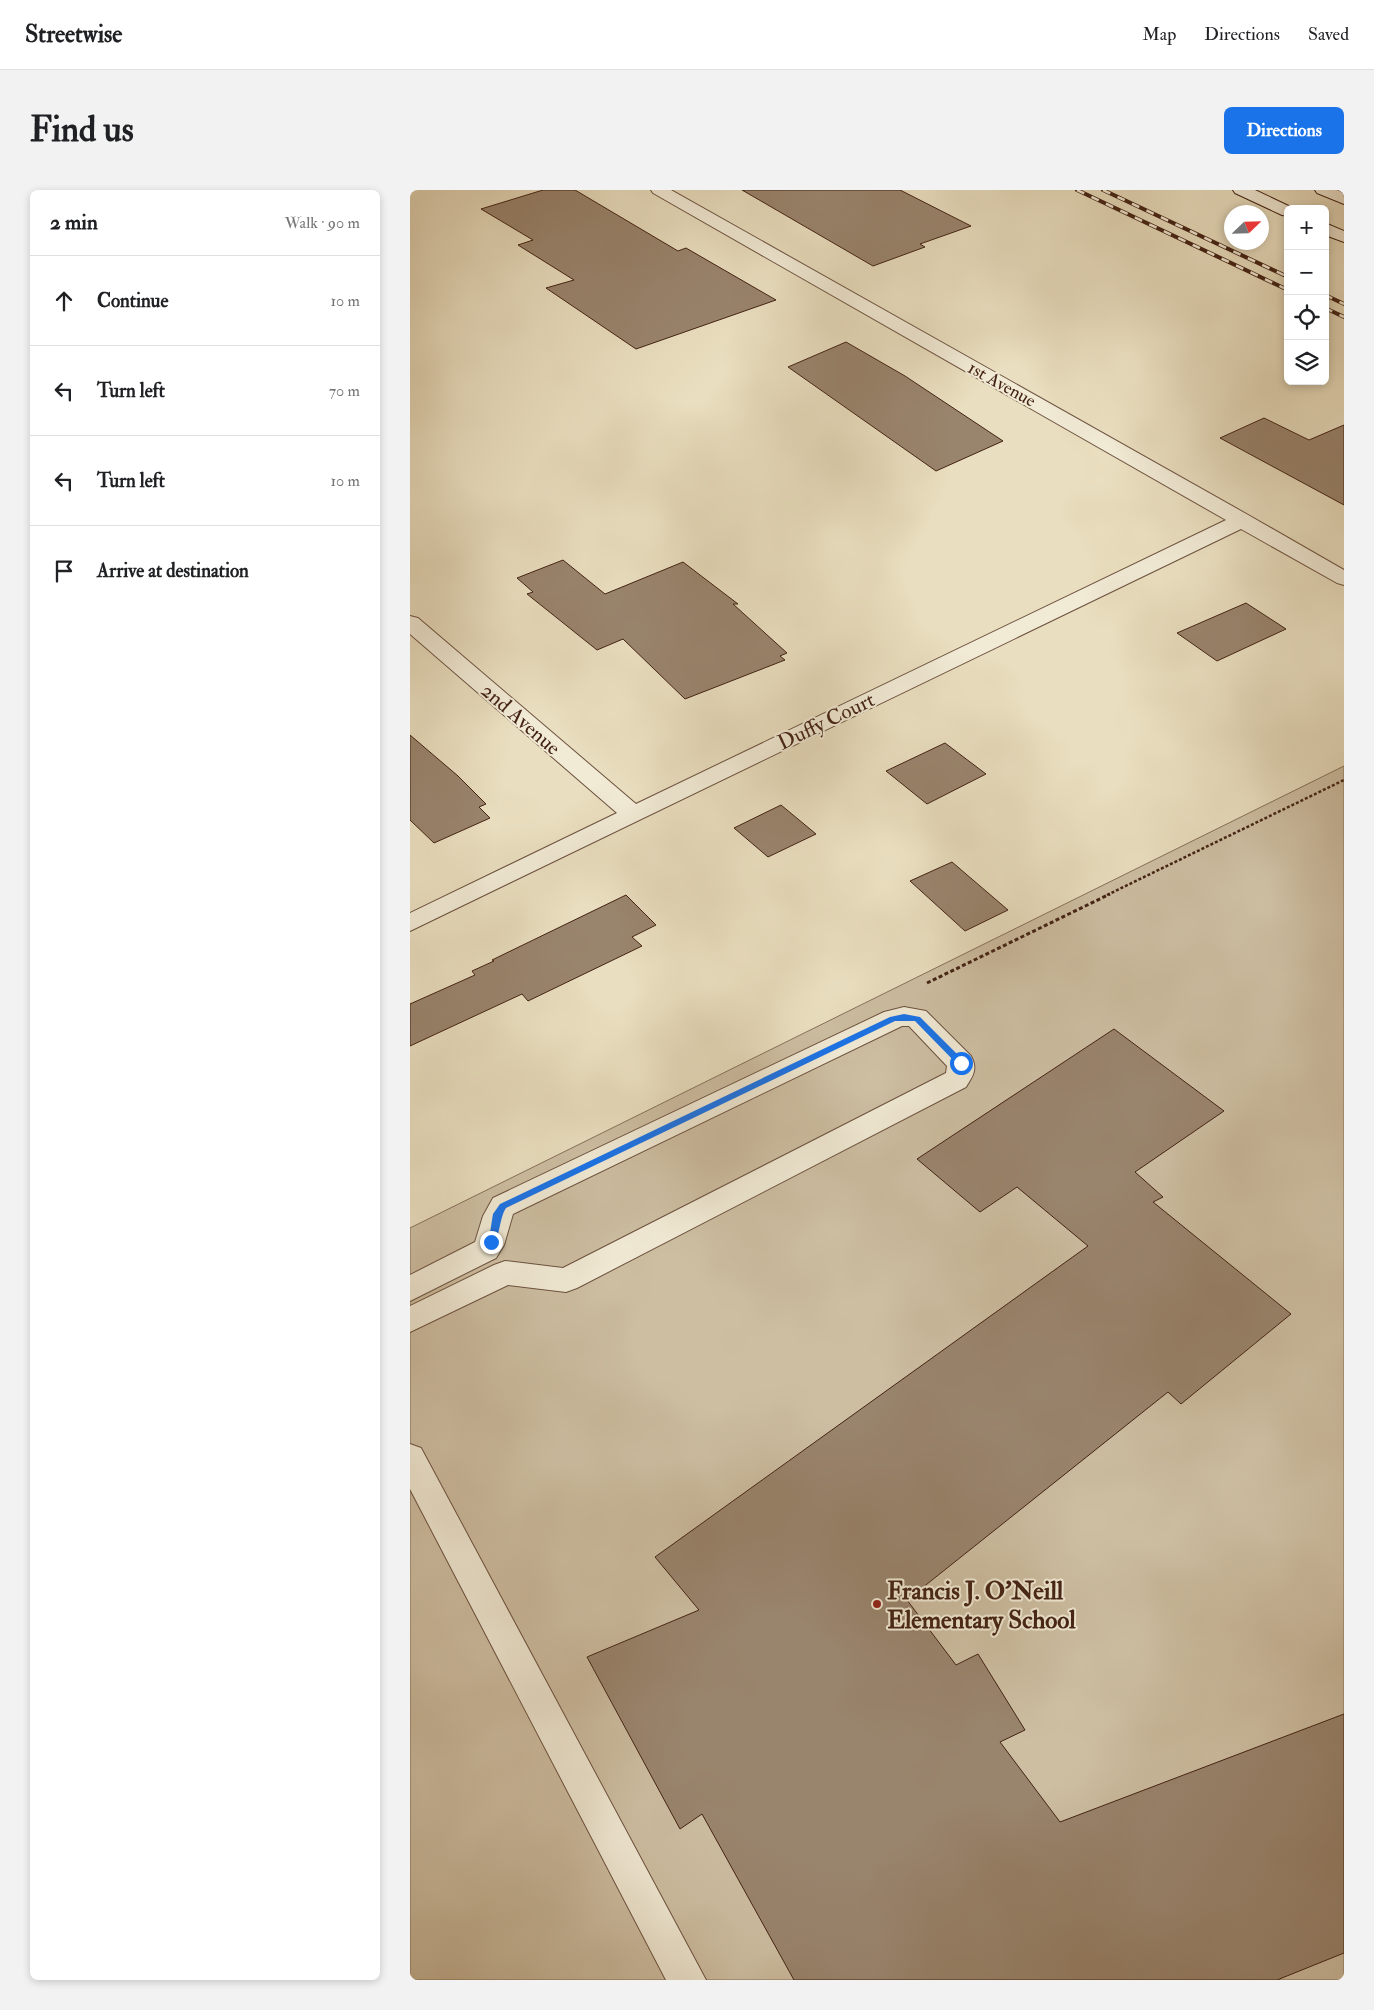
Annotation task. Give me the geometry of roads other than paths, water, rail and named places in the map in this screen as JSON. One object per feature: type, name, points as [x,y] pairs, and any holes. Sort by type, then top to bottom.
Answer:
[{"type":"street","name":"1st Avenue","points":[[659,190],[1344,579]]},
{"type":"street","points":[[1241,190],[1284,209]]},
{"type":"street","points":[[1323,190],[1344,199]]},
{"type":"street","points":[[1329,230],[1344,236]]},
{"type":"street","name":"Duffy Court","points":[[410,923],[1242,520]]},
{"type":"street","name":"2nd Avenue","points":[[410,623],[633,814]]},
{"type":"street","points":[[410,1289],[486,1250],[491,1242],[497,1214],[503,1206],[893,1018],[904,1016],[917,1018],[961,1063],[961,1072],[956,1080],[566,1280],[505,1273],[410,1320]]},
{"type":"street","points":[[410,1458],[687,1980]]},
{"type":"railway","points":[[1077,190],[1284,288]]},
{"type":"railway","points":[[1103,190],[1284,275]]},
{"type":"railway","points":[[1329,297],[1344,304]]},
{"type":"railway","points":[[1329,310],[1344,317]]},
{"type":"place","name":"Francis J. O'Neill Elementary School","points":[[877,1604]]}]
